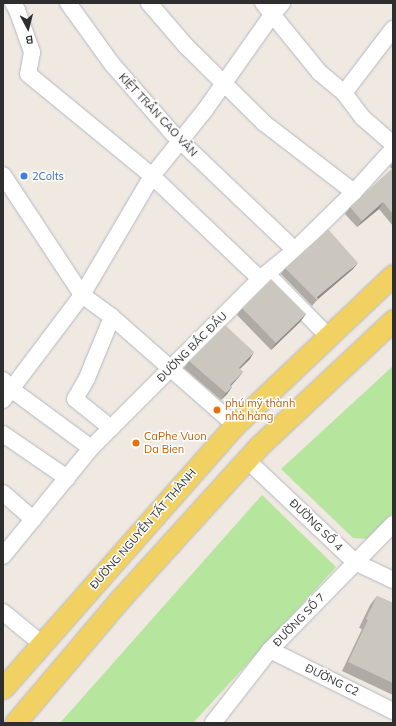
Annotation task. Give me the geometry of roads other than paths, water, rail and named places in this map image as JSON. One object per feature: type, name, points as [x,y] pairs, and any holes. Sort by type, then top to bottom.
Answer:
[{"type":"main road","name":"ĐƯỜNG NGUYỄN TẤT THÀNH","points":[[3,688],[235,425],[393,275]]},
{"type":"main road","points":[[15,723],[122,597],[253,453],[393,320]]},
{"type":"main road","points":[[235,425],[253,453]]},
{"type":"street","points":[[13,3],[32,52],[28,74],[152,176],[328,336]]},
{"type":"street","name":"KIỆT TRẦN CAO VÂN","points":[[68,3],[112,64],[181,142],[295,250]]},
{"type":"street","points":[[149,3],[186,46],[264,123],[354,192]]},
{"type":"street","points":[[91,448],[6,390],[82,295],[152,176],[181,142],[223,82],[272,7],[319,72],[344,93],[363,118],[393,144]]},
{"type":"street","points":[[344,93],[393,29]]},
{"type":"street","name":"ĐƯỜNG BẮC ĐẨU","points":[[3,556],[91,448],[263,277],[295,250],[354,192],[393,149]]},
{"type":"street","points":[[3,175],[82,295],[112,317],[235,425]]},
{"type":"street","points":[[111,428],[75,399],[87,378],[112,317]]},
{"type":"street","points":[[3,434],[67,478]]},
{"type":"street","name":"ĐƯỜNG SỐ 4","points":[[253,453],[355,562],[393,580]]},
{"type":"street","points":[[3,493],[33,519]]},
{"type":"street","name":"ĐƯỜNG SỐ 7","points":[[213,723],[270,650],[393,524]]},
{"type":"street","points":[[3,612],[42,644]]},
{"type":"street","name":"ĐƯỜNG C2","points":[[270,650],[393,711]]},
{"type":"place","name":"2Colts","points":[[24,176]]},
{"type":"place","name":"phú mỹ thành nhà hàng","points":[[217,410]]},
{"type":"place","name":"CaPhe Vuon Da Bien","points":[[136,443]]}]
